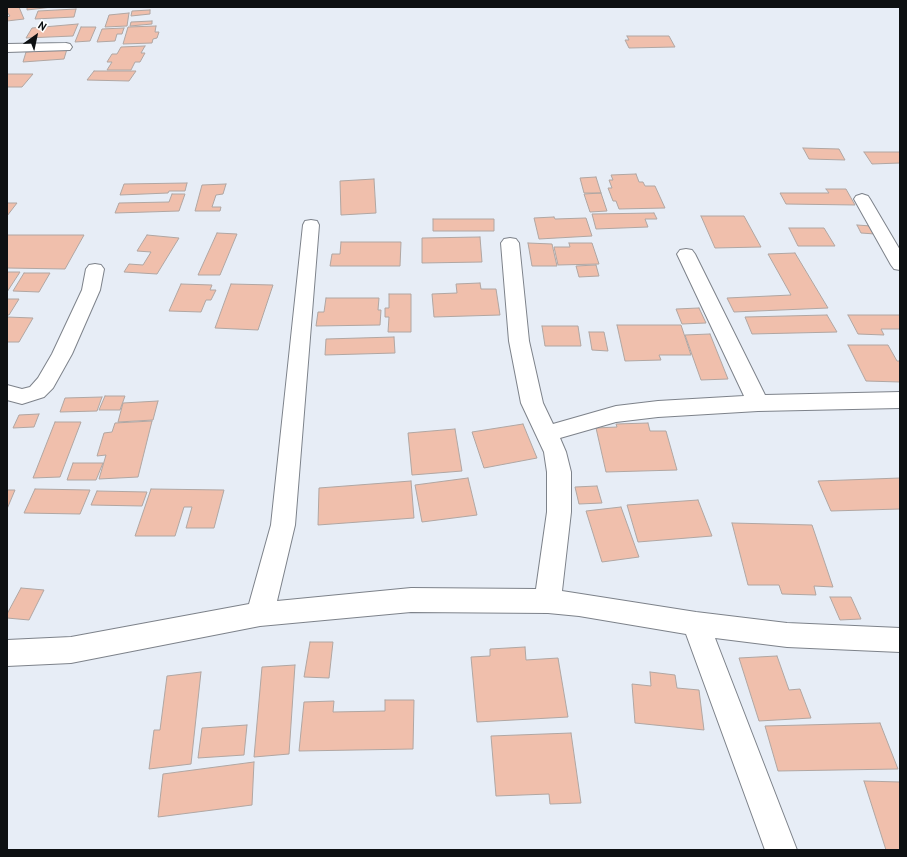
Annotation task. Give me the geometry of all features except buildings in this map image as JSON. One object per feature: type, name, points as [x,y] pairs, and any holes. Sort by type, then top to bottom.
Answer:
[{"type":"street","points":[[7,48],[66,47]]},
{"type":"street","points":[[862,199],[900,265]]},
{"type":"street","points":[[260,614],[283,524],[311,225]]},
{"type":"street","points":[[510,243],[519,341],[532,402],[555,452],[559,472],[558,512],[548,601]]},
{"type":"street","points":[[686,254],[758,403]]},
{"type":"street","points":[[7,392],[22,397],[37,392],[46,383],[62,354],[91,290],[95,269]]},
{"type":"street","points":[[547,434],[616,414],[658,409],[758,403],[900,400]]},
{"type":"street","points":[[7,653],[71,650],[260,614],[411,600],[548,601],[579,604],[696,624],[787,635],[900,640]]},
{"type":"street","points":[[696,624],[727,702],[750,769],[781,850]]}]
